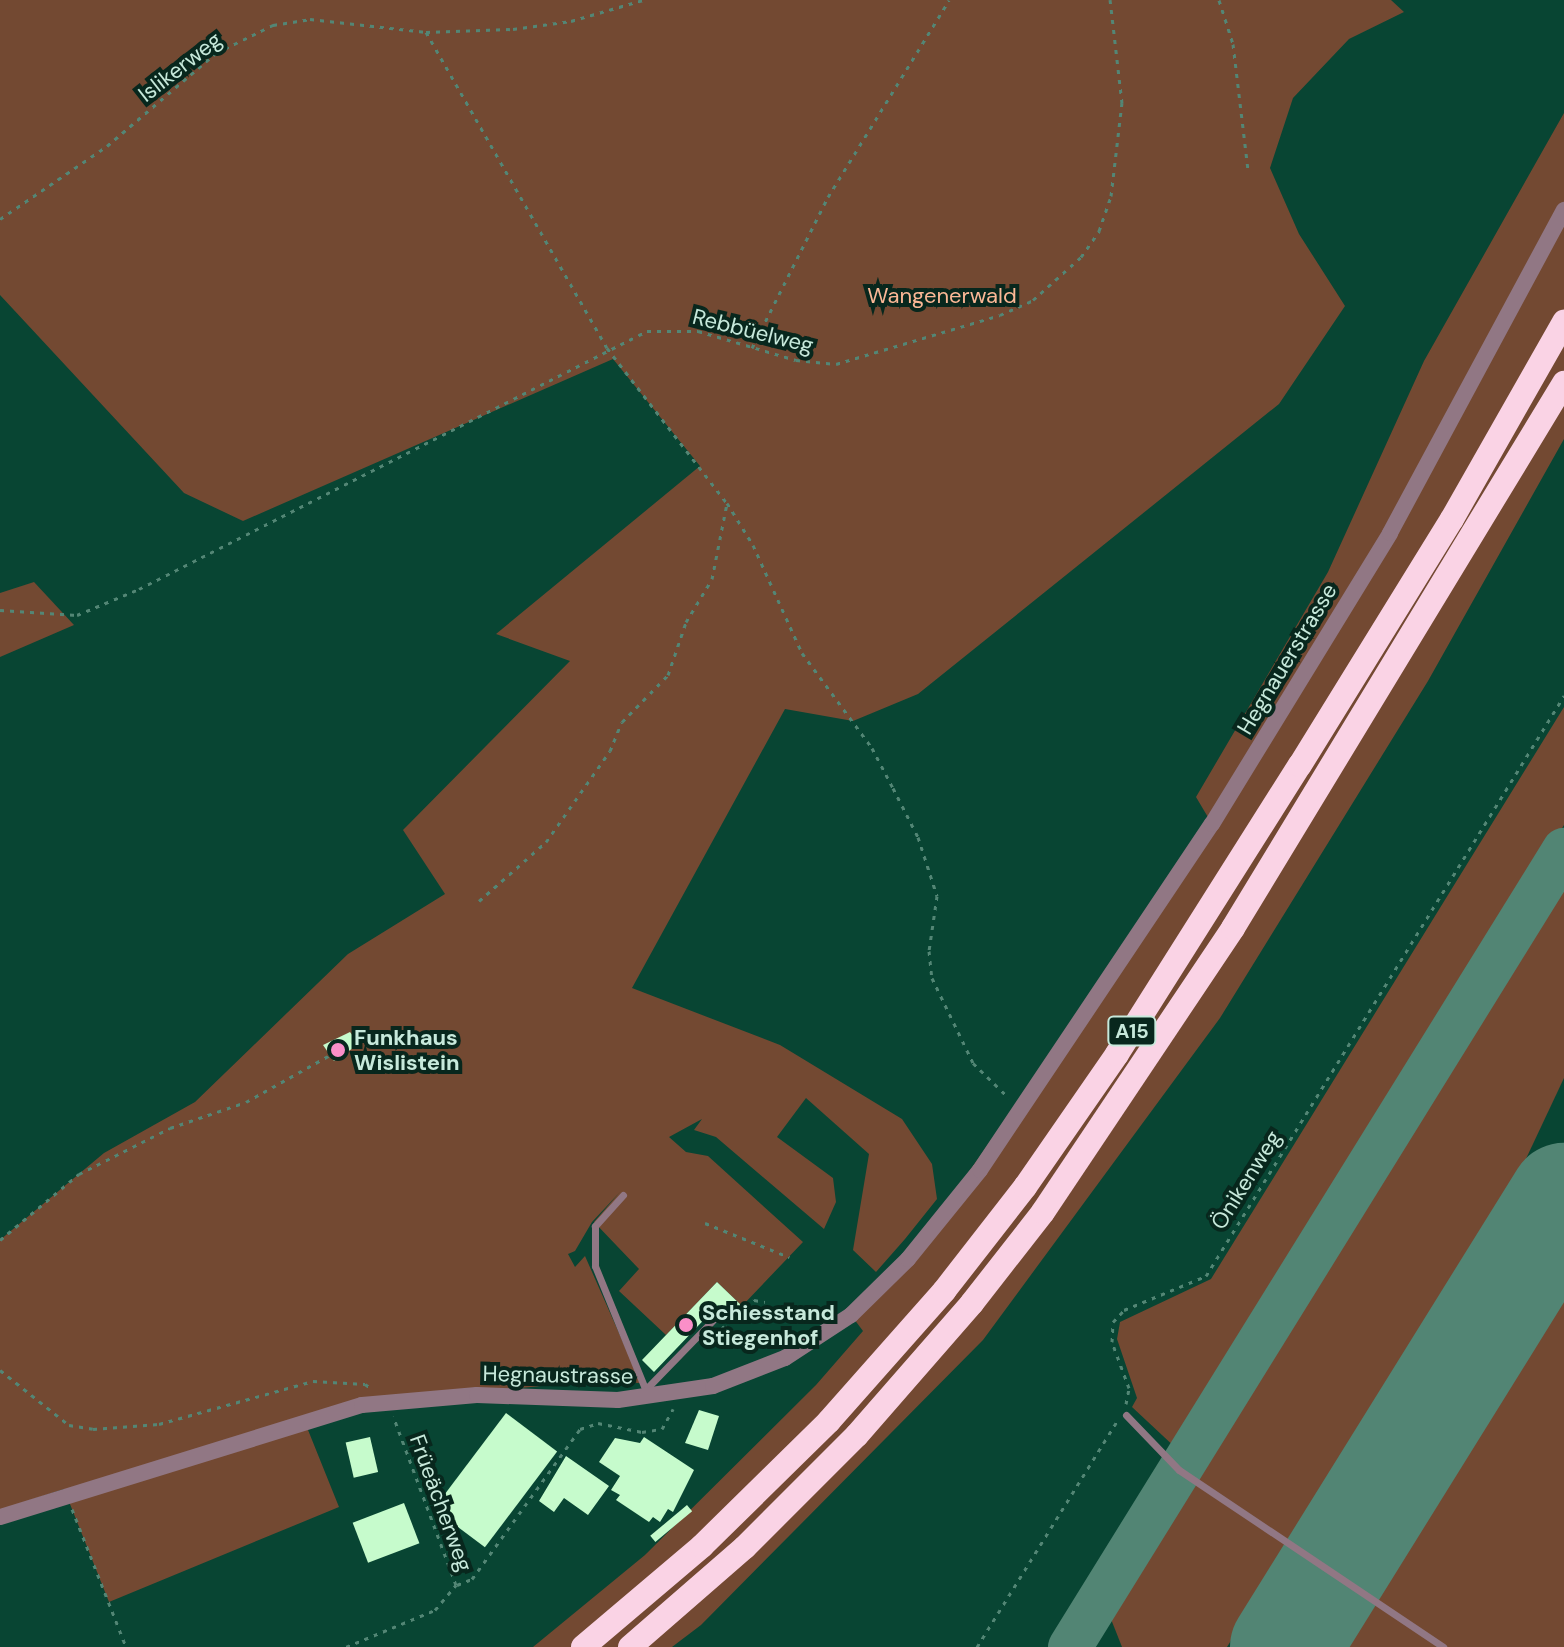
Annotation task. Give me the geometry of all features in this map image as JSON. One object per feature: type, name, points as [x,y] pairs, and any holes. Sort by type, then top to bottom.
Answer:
[{"type":"highway","name":"A15","points":[[583,1647],[702,1546],[820,1430],[916,1325],[1025,1187],[1256,835],[1452,519],[1564,322]]},
{"type":"highway","name":"A15","points":[[630,1647],[745,1547],[857,1435],[972,1303],[1043,1212],[1249,903],[1564,383]]},
{"type":"street","name":"Hegnauerstrasse","points":[[1011,1108],[1212,824],[1390,533],[1564,210]]},
{"type":"street","name":"Hegnaustrasse","points":[[0,1517],[304,1419],[384,1401],[477,1395],[678,1394],[785,1358],[851,1315],[941,1221],[1011,1108]]},
{"type":"lane","points":[[623,1195],[595,1226],[595,1266],[648,1393],[714,1319]]},
{"type":"lane","points":[[1126,1415],[1179,1470],[1443,1647]]},
{"type":"path","name":"Islikerweg","points":[[0,219],[107,146],[216,53],[273,25],[310,19],[426,32],[544,25],[643,0]]},
{"type":"path","points":[[752,348],[828,197],[949,0]]},
{"type":"path","name":"Rebbüelweg","points":[[0,610],[77,615],[139,589],[607,348],[647,331],[681,329],[752,348],[836,364],[1019,308],[1072,269],[1105,216],[1120,146],[1121,78],[1110,0]]},
{"type":"path","points":[[1219,0],[1231,32],[1248,170]]},
{"type":"path","points":[[426,32],[607,348],[727,503],[753,545],[802,653],[872,748],[918,837],[937,896],[929,951],[932,978],[973,1063],[1011,1108],[1021,1088]]},
{"type":"path","points":[[479,901],[546,842],[610,751],[622,722],[668,675],[686,622],[712,579],[727,503]]},
{"type":"path","name":"Önikenweg","points":[[977,1647],[1124,1411],[1129,1388],[1112,1342],[1113,1322],[1124,1310],[1206,1276],[1564,696]]},
{"type":"path","points":[[0,1240],[79,1174],[170,1128],[246,1102],[330,1055]]},
{"type":"path","points":[[705,1223],[789,1257]]},
{"type":"path","points":[[714,1319],[725,1329],[754,1300],[765,1302]]},
{"type":"path","points":[[0,1370],[69,1425],[93,1429],[159,1424],[313,1381],[365,1384],[384,1401]]},
{"type":"path","points":[[456,1585],[472,1579],[580,1429],[598,1423],[642,1432],[662,1429],[678,1394]]},
{"type":"path","name":"Früeächerweg","points":[[346,1647],[435,1610],[456,1585],[384,1401]]},
{"type":"path","points":[[67,1496],[126,1647]]},
{"type":"green space","name":"Wangenerwald","points":[[0,0],[1391,0],[1404,12],[1349,39],[1293,98],[1270,168],[1299,234],[1345,306],[1279,404],[918,694],[853,721],[785,709],[632,988],[780,1045],[902,1119],[932,1164],[937,1199],[905,1239],[876,1272],[853,1250],[869,1154],[806,1098],[777,1137],[833,1178],[836,1202],[824,1229],[716,1137],[694,1130],[702,1119],[669,1137],[686,1152],[708,1156],[803,1242],[742,1306],[717,1282],[666,1335],[619,1291],[639,1269],[594,1222],[620,1192],[592,1222],[575,1251],[568,1254],[575,1267],[585,1256],[641,1383],[582,1382],[441,1396],[304,1420],[339,1507],[109,1602],[64,1489],[0,1510],[0,1240],[104,1153],[195,1102],[348,954],[445,894],[403,830],[570,661],[496,634],[700,466],[613,359],[243,521],[184,493],[0,295]]},
{"type":"green space","points":[[1564,113],[1564,439],[1428,681],[1220,1018],[983,1340],[701,1625],[672,1647],[533,1647],[645,1555],[816,1385],[863,1331],[851,1315],[908,1259],[1212,824],[1196,797],[1328,572],[1424,361]]},
{"type":"green space","points":[[34,582],[74,625],[0,657],[0,593]]},
{"type":"green space","points":[[1564,707],[1564,825],[1178,1450],[1132,1407],[1137,1398],[1117,1339],[1120,1322],[1211,1279]]},
{"type":"green space","points":[[1564,871],[1564,1078],[1515,1182],[1227,1647],[1122,1647],[1107,1609]]},
{"type":"green space","points":[[1564,1286],[1564,1647],[1343,1647]]},
{"type":"building","name":"Funkhaus Wislistein","points":[[350,1032],[359,1044],[334,1061],[323,1045]]},
{"type":"building","name":"Schiesstand Stiegenhof","points":[[717,1282],[742,1306],[731,1318],[718,1305],[654,1372],[642,1360]]},
{"type":"building","points":[[699,1410],[719,1416],[708,1450],[685,1443]]},
{"type":"building","points":[[506,1413],[557,1452],[485,1547],[434,1509]]},
{"type":"building","points":[[370,1437],[378,1472],[354,1478],[346,1443]]},
{"type":"building","points":[[644,1437],[694,1470],[673,1512],[668,1509],[660,1522],[653,1517],[649,1522],[616,1500],[620,1495],[611,1490],[620,1476],[599,1462],[615,1438],[640,1443]]},
{"type":"building","points":[[566,1456],[609,1486],[588,1515],[564,1498],[554,1512],[539,1501]]},
{"type":"building","points":[[404,1503],[419,1543],[368,1563],[353,1523]]},
{"type":"building","points":[[687,1505],[692,1511],[655,1542],[650,1536]]},
{"type":"taxiway","points":[[1070,1647],[1564,850]]},
{"type":"runway","points":[[1285,1647],[1564,1198]]},
{"type":"place","name":"Funkhaus Wislistein","points":[[338,1050]]},
{"type":"place","name":"Schiesstand Stiegenhof","points":[[686,1325]]}]
